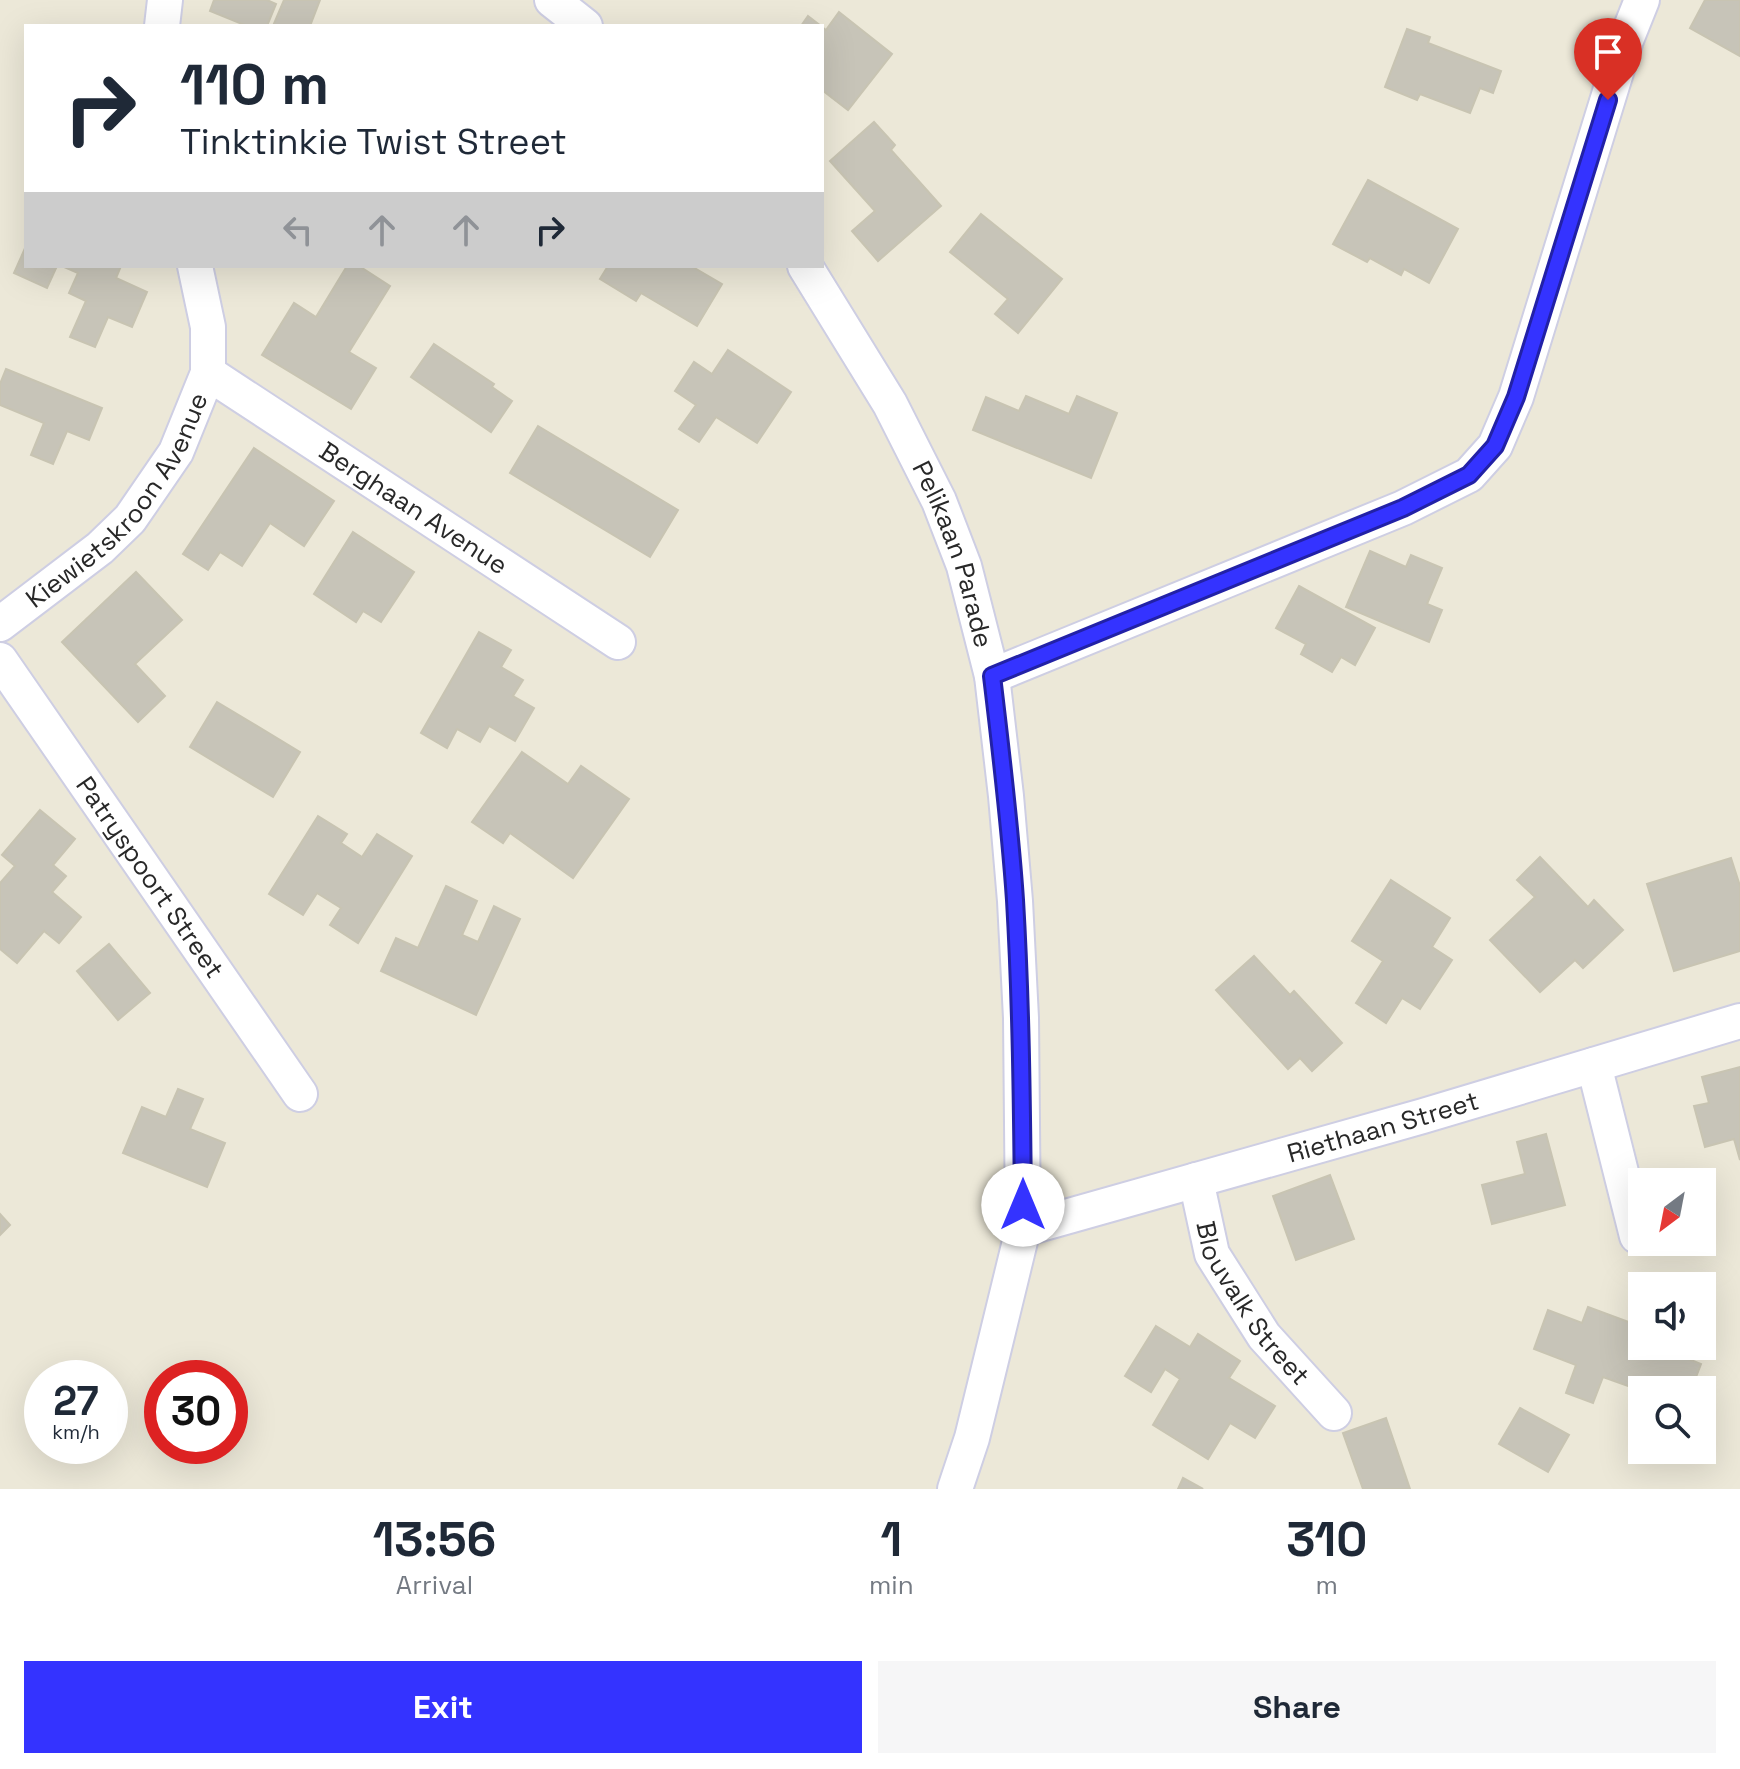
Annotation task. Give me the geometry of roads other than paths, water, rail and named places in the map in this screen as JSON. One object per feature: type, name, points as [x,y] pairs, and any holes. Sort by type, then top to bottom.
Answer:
[{"type":"street","points":[[162,24],[165,0]]},
{"type":"street","points":[[552,0],[582,24]]},
{"type":"street","points":[[992,676],[1403,508],[1469,475],[1495,446],[1516,397],[1626,40],[1642,0]]},
{"type":"street","name":"Kiewietskroon Avenue","points":[[0,624],[100,548],[130,519],[176,452],[208,373],[208,327],[195,268]]},
{"type":"street","name":"Pelikaan Parade","points":[[806,268],[884,393],[939,501],[964,566],[992,676],[1015,901],[1021,1018],[1023,1229],[972,1438],[955,1489]]},
{"type":"street","name":"Berghaan Avenue","points":[[208,373],[618,642]]},
{"type":"street","name":"Patryspoort Street","points":[[0,660],[300,1094]]},
{"type":"street","name":"Riethaan Street","points":[[1023,1229],[1740,1021]]},
{"type":"street","points":[[1594,1065],[1628,1200]]},
{"type":"street","name":"Blouvalk Street","points":[[1196,1180],[1212,1254],[1264,1336],[1334,1413]]}]
